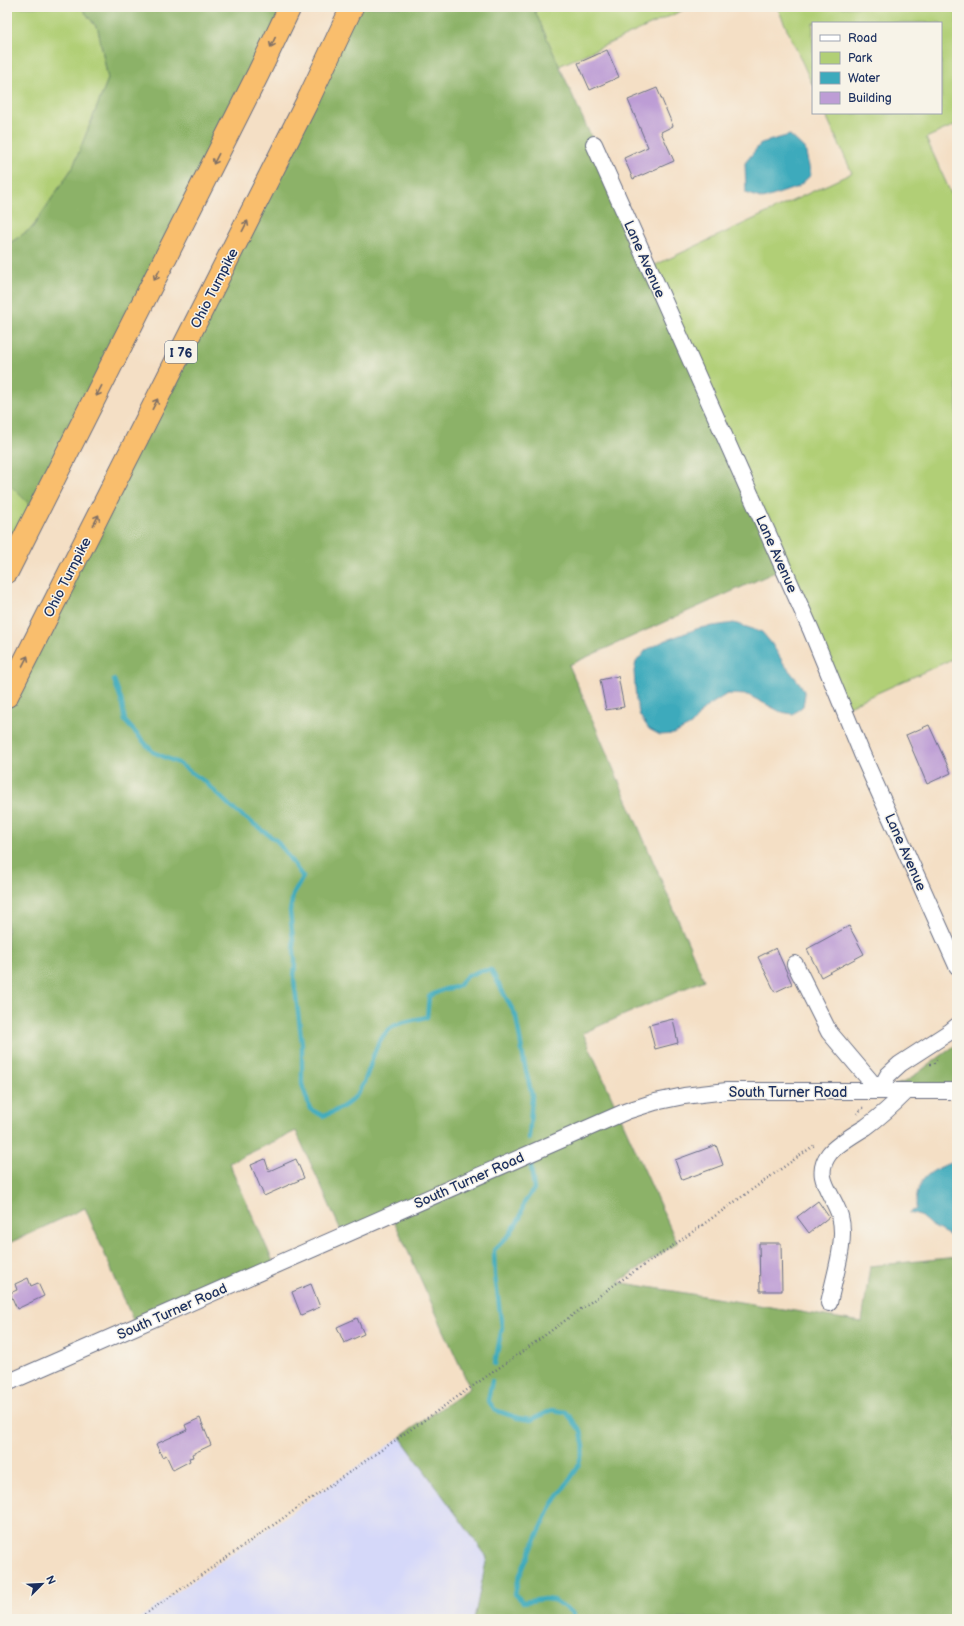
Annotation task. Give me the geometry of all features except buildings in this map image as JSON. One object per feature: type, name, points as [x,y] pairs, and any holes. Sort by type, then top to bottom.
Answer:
[{"type":"highway","points":[[7,572],[202,186],[290,7]]},
{"type":"highway","name":"Ohio Turnpike","points":[[7,696],[310,96],[352,7]]},
{"type":"street","name":"Lane Avenue","points":[[594,144],[808,623],[862,754],[957,966]]},
{"type":"street","points":[[794,964],[829,1032],[880,1091],[888,1075],[900,1064],[957,1026]]},
{"type":"street","name":"South Turner Road","points":[[7,1383],[627,1111],[655,1102],[684,1096],[727,1091],[957,1091]]},
{"type":"street","points":[[829,1303],[842,1244],[843,1229],[840,1215],[822,1176],[822,1164],[830,1152],[890,1109],[907,1091]]},
{"type":"path","points":[[927,1066],[936,1062],[937,1059]]},
{"type":"path","points":[[138,1619],[407,1433],[617,1283],[677,1243],[818,1143]]},
{"type":"shaded area","points":[[400,1437],[487,1557],[474,1619],[138,1619]]},
{"type":"green space","points":[[7,7],[81,7],[98,29],[108,79],[73,167],[32,228],[7,245]]},
{"type":"green space","points":[[81,7],[290,7],[37,512],[7,482],[7,245],[32,228],[73,167],[108,79],[98,29]]},
{"type":"green space","points":[[352,7],[533,7],[784,568],[569,665],[704,980],[583,1033],[677,1243],[618,1282],[862,1322],[870,1266],[957,1257],[957,1619],[474,1619],[487,1557],[400,1437],[470,1388],[391,1214],[343,1235],[296,1131],[229,1163],[275,1266],[136,1327],[85,1208],[7,1244],[7,696]]},
{"type":"green space","points":[[533,7],[690,7],[559,66]]},
{"type":"green space","points":[[777,7],[957,7],[957,124],[926,138],[957,207],[957,657],[844,708],[649,268],[852,173],[825,114],[942,114],[942,22],[812,22],[812,84]]},
{"type":"green space","points":[[7,482],[37,512],[7,572]]},
{"type":"green space","points":[[957,1044],[957,1091],[880,1091],[907,1081]]},
{"type":"water","points":[[790,135],[805,149],[811,175],[798,187],[763,199],[746,193],[745,163],[761,143]]},
{"type":"water","points":[[734,623],[762,632],[772,644],[784,664],[801,685],[805,694],[803,706],[793,714],[781,712],[748,695],[727,694],[705,708],[691,725],[674,734],[660,735],[649,729],[640,716],[636,701],[634,671],[636,662],[646,650],[664,641],[699,628]]},
{"type":"water","points":[[957,1160],[956,1239],[932,1226],[920,1216],[909,1213],[916,1209],[918,1189],[926,1177],[939,1168]]},
{"type":"waterway","points":[[114,680],[121,699],[125,721],[153,752],[178,763],[205,782],[232,808],[277,841],[303,877],[293,895],[290,911],[295,960],[294,980],[302,1044],[302,1084],[310,1109],[323,1116],[334,1112],[348,1103],[360,1090],[377,1047],[386,1032],[394,1026],[427,1017],[429,996],[445,989],[457,987],[466,977],[479,971],[491,970],[516,1016],[532,1096],[529,1139]]},
{"type":"waterway","points":[[495,1364],[502,1327],[495,1276],[494,1250],[509,1235],[520,1218],[524,1203],[534,1189],[531,1166]]},
{"type":"waterway","points":[[492,1381],[488,1400],[495,1410],[518,1418],[531,1420],[552,1410],[566,1412],[581,1431],[584,1447],[577,1469],[552,1505],[519,1577],[515,1594],[523,1602],[544,1599],[554,1600],[574,1614],[573,1619]]}]
